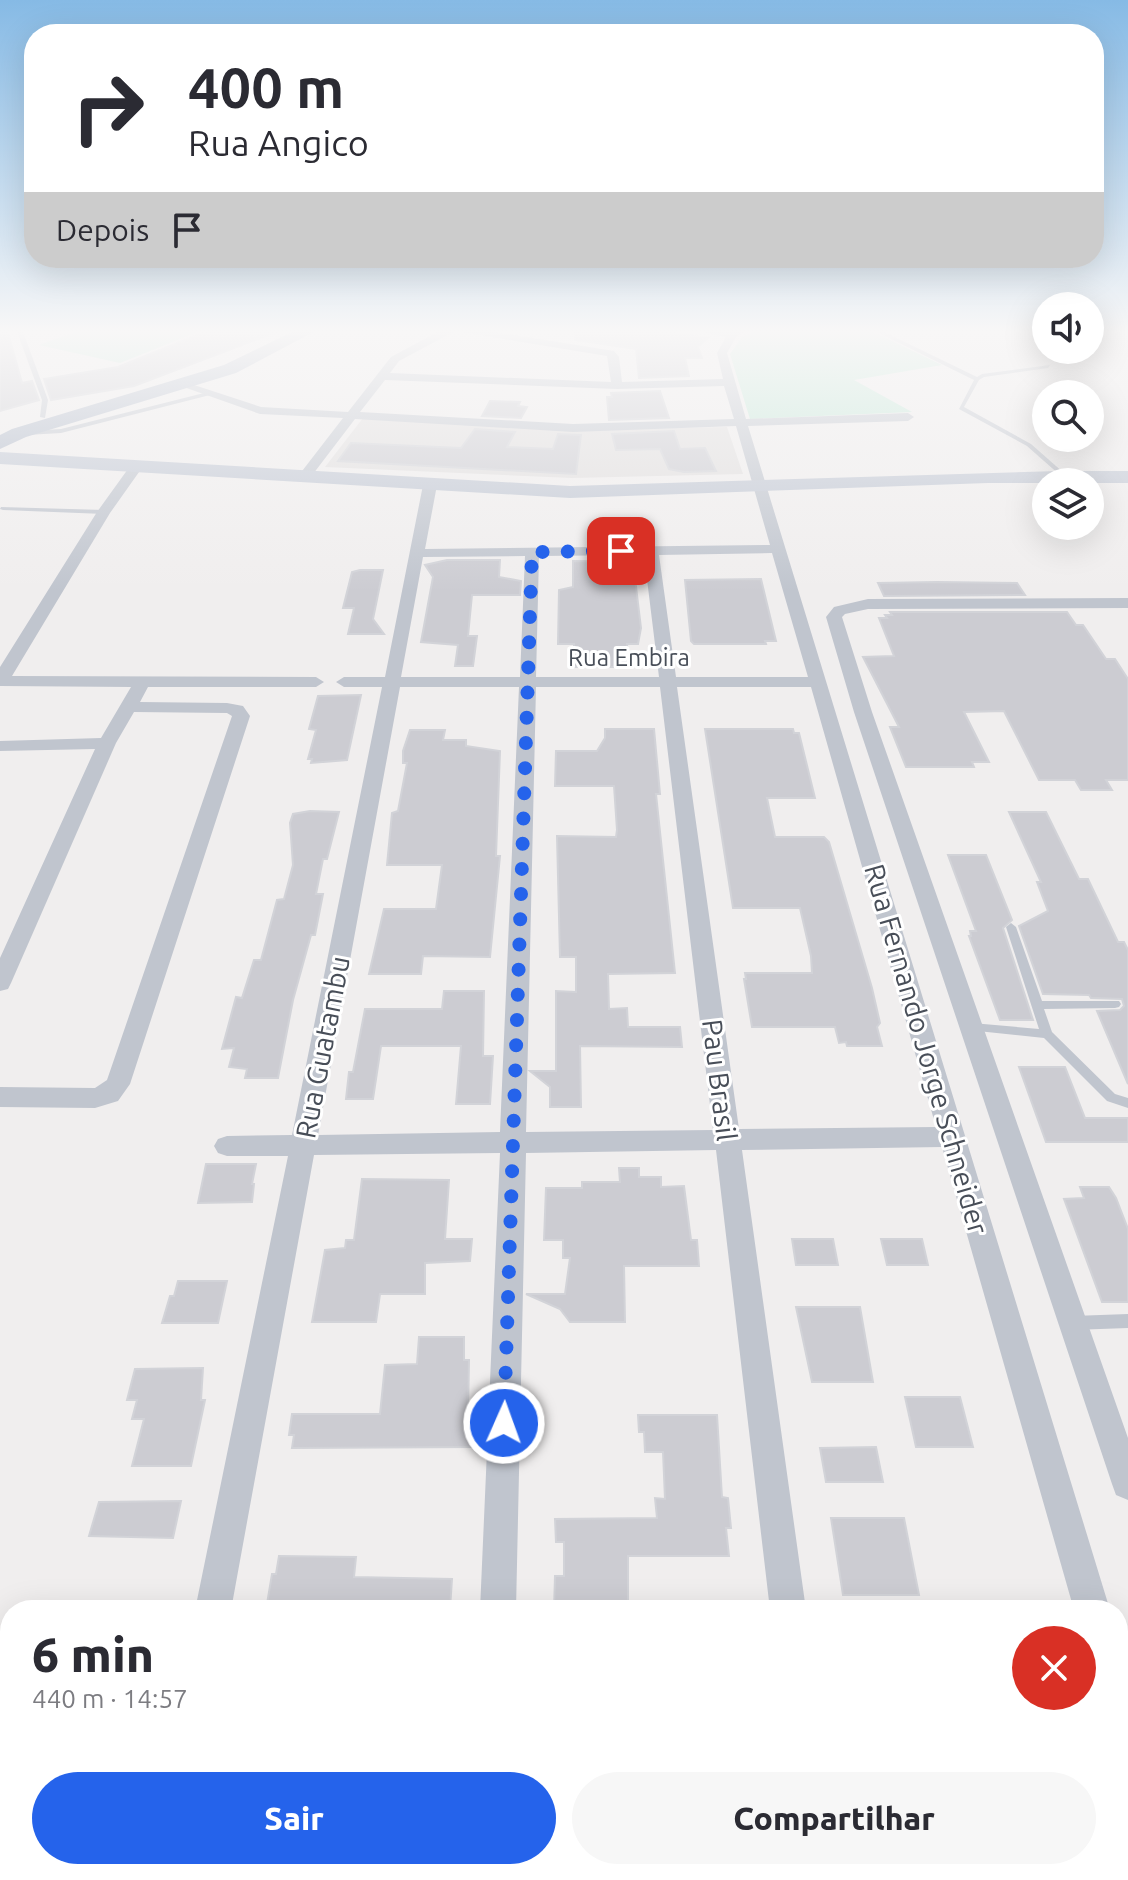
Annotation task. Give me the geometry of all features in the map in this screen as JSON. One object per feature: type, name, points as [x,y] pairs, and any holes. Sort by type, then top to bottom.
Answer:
[{"type":"main road","points":[[0,443],[9,430],[43,417]]},
{"type":"main road","points":[[9,430],[61,417]]},
{"type":"main road","points":[[0,458],[134,470],[570,492],[1032,476]]},
{"type":"main road","points":[[0,467],[305,475],[350,482]]},
{"type":"main road","points":[[1104,476],[1128,477]]},
{"type":"street","points":[[305,475],[348,417]]},
{"type":"street","points":[[363,417],[573,428],[908,417]]},
{"type":"street","name":"Rua Fernando Jorge Schneider","points":[[740,417],[1089,1600]]},
{"type":"street","points":[[0,681],[104,512],[134,470]]},
{"type":"street","name":"Rua Guatambu","points":[[215,1600],[430,485]]},
{"type":"street","points":[[417,553],[779,549]]},
{"type":"street","name":"Pau Brasil","points":[[651,550],[787,1600]]},
{"type":"street","points":[[498,1600],[532,552]]},
{"type":"street","points":[[1128,603],[868,604],[840,610],[834,617],[863,712],[1128,1484]]},
{"type":"street","points":[[0,681],[316,682]]},
{"type":"street","name":"Rua Embira","points":[[344,682],[819,682]]},
{"type":"street","points":[[0,983],[107,743],[142,683]]},
{"type":"street","points":[[0,1097],[95,1098],[109,1094],[118,1084],[241,716],[237,710],[227,708],[130,707]]},
{"type":"street","points":[[0,746],[107,743]]},
{"type":"street","points":[[227,1146],[953,1137]]},
{"type":"lane","points":[[9,430],[61,431],[106,417]]},
{"type":"lane","points":[[977,417],[1029,445],[1055,468]]},
{"type":"lane","points":[[3,508],[104,512]]},
{"type":"lane","points":[[1011,927],[1047,1034],[1111,1098],[1128,1103]]},
{"type":"lane","points":[[1039,1005],[1115,1004]]},
{"type":"lane","points":[[972,1027],[1047,1034]]},
{"type":"lane","points":[[1073,1323],[1128,1321]]},
{"type":"shaded area","points":[[363,418],[572,430],[727,427],[743,474],[572,478],[325,467]]},
{"type":"green space","points":[[749,417],[802,417],[750,419]]},
{"type":"building","points":[[609,417],[669,418],[609,420]]},
{"type":"building","points":[[475,429],[515,432],[507,447],[553,449],[558,434],[581,435],[576,474],[338,461],[351,443],[461,448]]},
{"type":"building","points":[[674,431],[680,449],[705,448],[716,471],[669,469],[660,449],[616,450],[612,434]]},
{"type":"building","points":[[447,560],[500,560],[499,577],[521,581],[520,595],[472,595],[468,636],[477,636],[473,666],[455,666],[458,645],[421,642],[433,577],[425,565]]},
{"type":"building","points":[[573,561],[633,562],[641,628],[638,644],[627,644],[629,667],[574,667],[574,644],[558,644],[559,590],[573,587]]},
{"type":"building","points":[[383,570],[373,619],[384,634],[348,634],[354,608],[343,608],[352,572]]},
{"type":"building","points":[[761,579],[776,641],[765,641],[766,644],[694,644],[691,641],[685,580]]},
{"type":"building","points":[[878,583],[1017,583],[1025,595],[884,596]]},
{"type":"building","points":[[890,612],[1067,612],[1076,625],[1083,625],[1106,659],[1115,659],[1128,679],[1128,780],[1106,780],[1112,790],[1081,790],[1075,780],[1039,780],[1004,711],[964,712],[989,762],[972,762],[974,767],[906,767],[890,727],[899,727],[863,657],[894,656],[879,618],[887,618],[885,615],[892,615]]},
{"type":"building","points":[[361,695],[347,760],[311,763],[312,759],[308,759],[316,730],[309,729],[318,696]]},
{"type":"building","points":[[605,729],[654,729],[660,794],[656,794],[675,973],[608,974],[609,1009],[627,1008],[628,1027],[680,1027],[682,1047],[580,1046],[581,1107],[550,1107],[550,1087],[530,1071],[556,1071],[556,991],[576,992],[576,957],[560,957],[557,836],[616,837],[617,830],[614,786],[555,786],[556,751],[597,751],[605,738]]},
{"type":"building","points":[[705,729],[793,729],[794,733],[799,733],[815,798],[767,798],[775,837],[824,837],[829,842],[872,988],[882,1046],[847,1046],[846,1042],[839,1043],[835,1027],[752,1027],[745,973],[812,973],[811,956],[800,908],[733,908]]},
{"type":"building","points":[[410,730],[445,730],[443,740],[466,740],[466,746],[500,751],[496,856],[500,856],[490,957],[423,956],[421,974],[369,974],[384,909],[436,909],[442,865],[387,865],[392,813],[398,811],[407,763],[403,763],[403,751]]},
{"type":"building","points":[[339,812],[327,859],[323,859],[316,894],[323,894],[315,935],[311,935],[293,1000],[278,1078],[245,1078],[247,1069],[229,1067],[234,1048],[222,1049],[236,997],[242,998],[254,960],[261,960],[277,900],[284,899],[293,865],[290,823],[293,814]]},
{"type":"building","points":[[1009,812],[1046,812],[1079,879],[1088,879],[1118,942],[1124,942],[1128,950],[1128,1084],[1097,1011],[1120,1010],[1124,1006],[1122,999],[1043,994],[1019,926],[1048,911],[1037,882],[1041,882]]},
{"type":"building","points":[[948,855],[986,855],[1012,920],[1003,928],[1033,1020],[1000,1020],[969,936],[970,931],[976,931]]},
{"type":"building","points":[[444,991],[484,991],[483,1056],[493,1056],[490,1104],[456,1104],[461,1046],[381,1046],[373,1099],[346,1099],[349,1072],[353,1072],[365,1009],[442,1009]]},
{"type":"building","points":[[1019,1067],[1065,1067],[1085,1118],[1128,1118],[1128,1142],[1046,1142]]},
{"type":"building","points":[[206,1164],[256,1164],[252,1202],[198,1203]]},
{"type":"building","points":[[619,1168],[639,1168],[639,1177],[661,1177],[661,1187],[684,1186],[691,1240],[697,1240],[699,1266],[624,1266],[625,1322],[570,1322],[560,1309],[526,1294],[565,1294],[570,1258],[563,1258],[563,1240],[544,1240],[546,1188],[582,1188],[582,1182],[620,1182]]},
{"type":"building","points":[[362,1179],[449,1180],[445,1239],[472,1239],[470,1261],[425,1263],[425,1294],[380,1294],[376,1322],[312,1322],[325,1250],[345,1248],[346,1240],[354,1240]]},
{"type":"building","points":[[1080,1187],[1109,1187],[1116,1198],[1128,1229],[1128,1302],[1102,1302],[1064,1199],[1084,1198]]},
{"type":"building","points":[[792,1239],[833,1239],[838,1265],[796,1265]]},
{"type":"building","points":[[881,1239],[922,1239],[928,1265],[887,1265]]},
{"type":"building","points":[[178,1281],[227,1281],[218,1323],[162,1323]]},
{"type":"building","points":[[796,1307],[860,1307],[873,1382],[812,1382]]},
{"type":"building","points":[[419,1337],[464,1337],[464,1360],[469,1360],[468,1414],[477,1414],[476,1447],[292,1448],[294,1435],[289,1435],[292,1414],[380,1414],[385,1365],[417,1364]]},
{"type":"building","points":[[203,1368],[201,1400],[205,1400],[191,1466],[132,1466],[144,1419],[132,1419],[137,1400],[127,1400],[135,1369]]},
{"type":"building","points":[[905,1397],[960,1397],[973,1447],[916,1447]]},
{"type":"building","points":[[638,1415],[717,1415],[722,1497],[728,1498],[731,1528],[726,1528],[729,1556],[628,1556],[628,1600],[554,1600],[555,1576],[564,1576],[564,1542],[556,1542],[555,1519],[657,1518],[655,1498],[665,1499],[663,1452],[645,1452],[644,1432],[639,1432]]},
{"type":"building","points":[[876,1447],[883,1482],[826,1482],[820,1448]]},
{"type":"building","points":[[181,1501],[173,1538],[89,1536],[99,1502]]},
{"type":"building","points":[[831,1518],[904,1518],[919,1595],[843,1595]]},
{"type":"building","points":[[279,1556],[356,1557],[354,1577],[452,1579],[451,1600],[268,1600],[272,1574],[276,1574]]},
{"type":"route","points":[[504,1423],[532,552],[621,551]]}]
